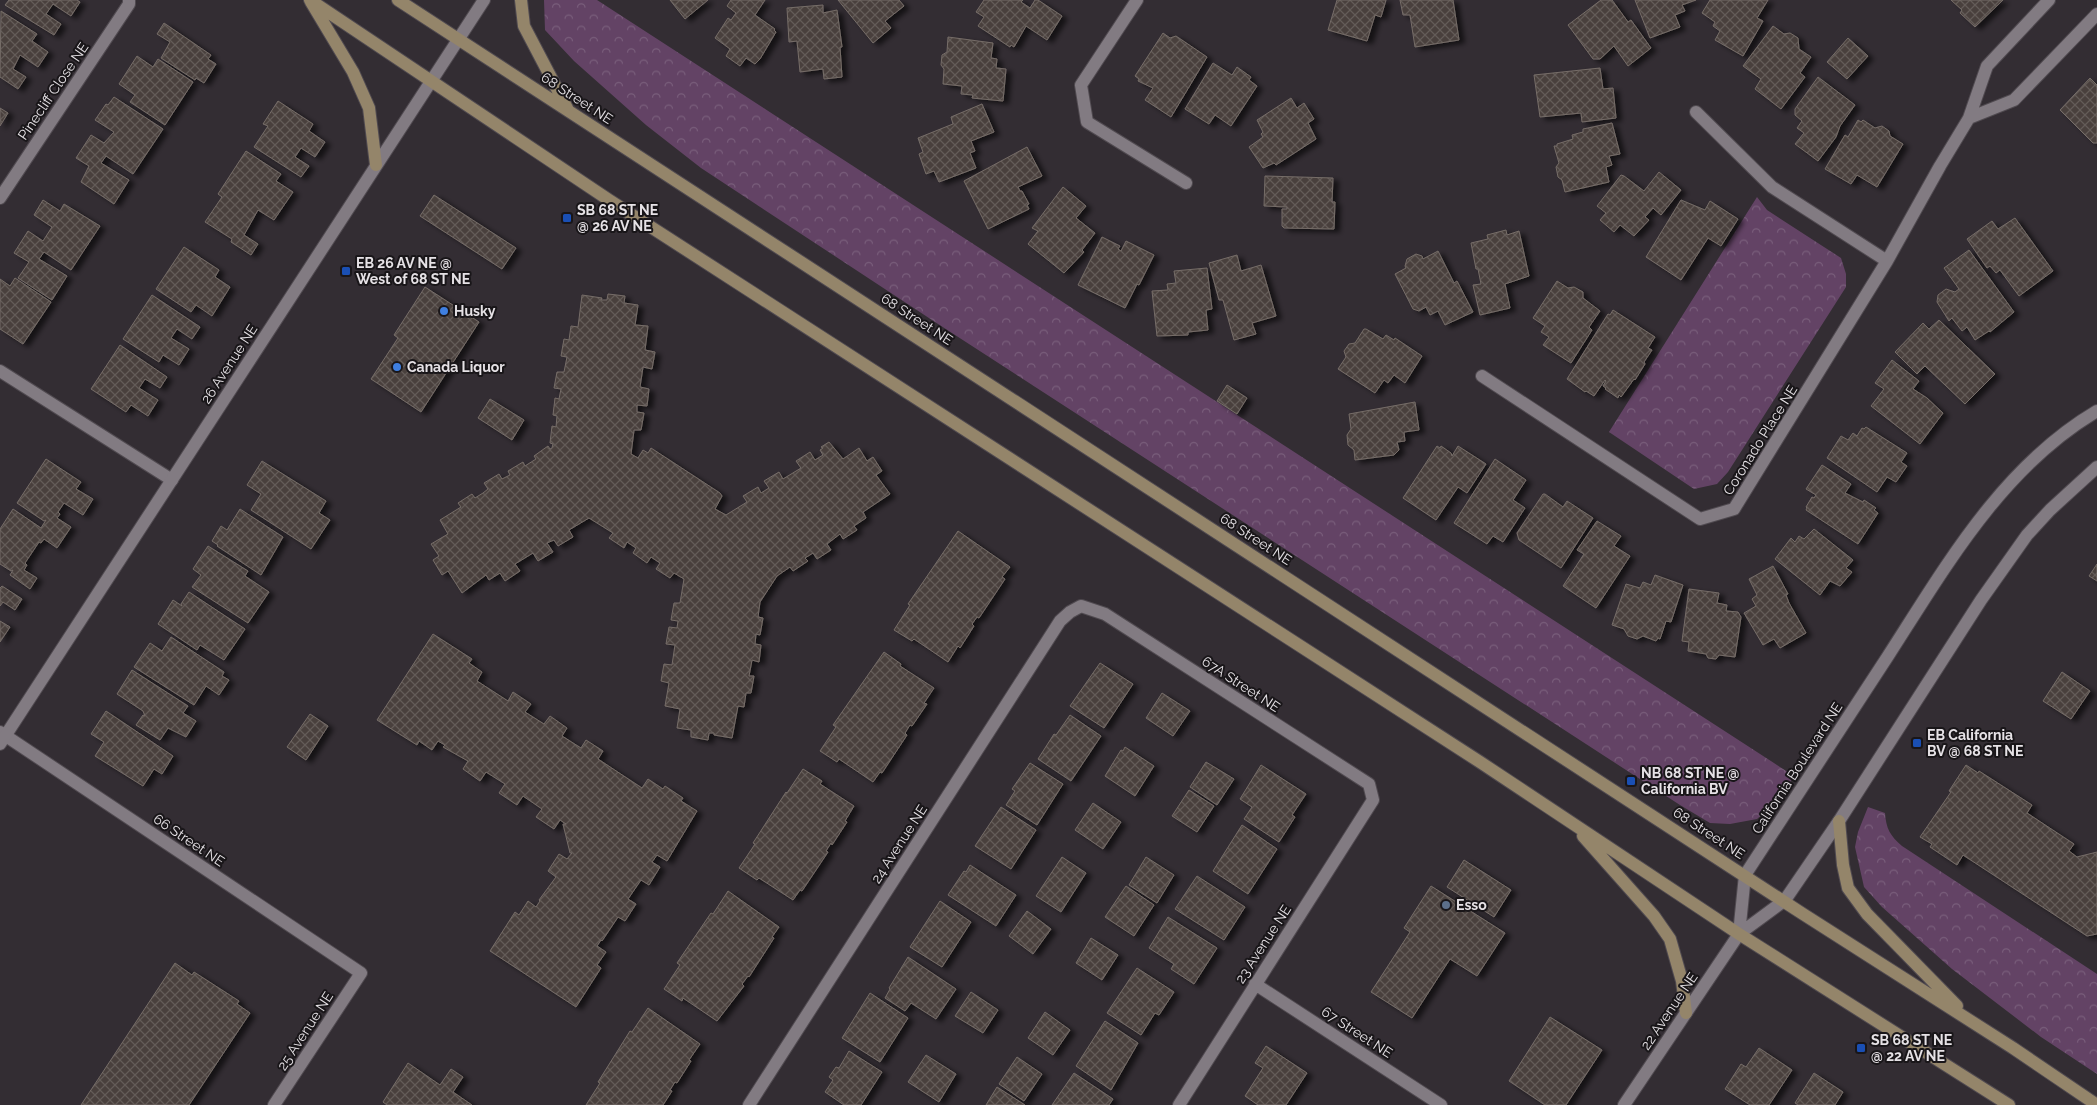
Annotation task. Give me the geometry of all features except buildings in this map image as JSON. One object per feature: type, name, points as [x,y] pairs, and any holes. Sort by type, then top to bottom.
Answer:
[{"type":"main road","points":[[310,0],[609,200],[1480,762],[1739,934],[2009,1105]]},
{"type":"main road","points":[[310,0],[353,72],[369,108],[376,165]]},
{"type":"main road","name":"68 Street NE","points":[[398,0],[1785,900],[2097,1105]]},
{"type":"main road","points":[[521,0],[524,26],[568,110]]},
{"type":"main road","points":[[1839,821],[1843,865],[1848,888],[1867,914],[1972,1022]]},
{"type":"main road","points":[[1573,824],[1654,916],[1670,939],[1682,981],[1686,1013]]},
{"type":"street","name":"Pinecliff Close NE","points":[[0,198],[129,4],[129,0]]},
{"type":"street","name":"26 Avenue NE","points":[[2,737],[172,480],[484,0]]},
{"type":"street","points":[[1137,0],[1081,86],[1087,122],[1186,183]]},
{"type":"street","name":"Coronado Place NE","points":[[1482,376],[1700,519],[1734,509],[1887,261],[1969,118],[1987,66],[2049,0]]},
{"type":"street","points":[[1969,118],[2014,100],[2097,14]]},
{"type":"street","points":[[1696,112],[1772,188],[1887,261]]},
{"type":"street","points":[[0,370],[172,480]]},
{"type":"street","name":"California Boulevard NE","points":[[1739,934],[1745,875],[1939,578],[1989,506],[2017,475],[2073,425],[2097,411]]},
{"type":"street","points":[[1739,934],[1785,900],[1839,821],[1981,600],[2027,535],[2050,510],[2097,467]]},
{"type":"street","name":"67A Street NE","points":[[1081,606],[1105,614],[1368,784],[1373,800]]},
{"type":"street","name":"24 Avenue NE","points":[[749,1105],[1060,621],[1070,612],[1081,606]]},
{"type":"street","name":"66 Street NE","points":[[2,737],[361,973]]},
{"type":"street","name":"23 Avenue NE","points":[[1179,1105],[1373,800]]},
{"type":"street","name":"22 Avenue NE","points":[[1624,1105],[1739,934]]},
{"type":"street","name":"25 Avenue NE","points":[[274,1105],[361,973]]},
{"type":"street","name":"67 Street NE","points":[[1256,984],[1441,1105]]},
{"type":"green space","points":[[544,0],[597,0],[1794,776],[1777,801],[1757,819],[1730,824],[1710,823],[1680,805],[701,168],[646,125],[574,61],[545,30]]},
{"type":"green space","points":[[1757,197],[1767,210],[1841,258],[1846,274],[1846,287],[1728,472],[1717,484],[1694,489],[1609,432]]},
{"type":"green space","points":[[1868,807],[1885,813],[1889,831],[1902,846],[2097,974],[2097,1074],[2041,1037],[1952,969],[1882,907],[1864,887],[1855,847],[1858,832]]},
{"type":"place","name":"SB 68 ST NE @ 26 AV NE","points":[[567,218]]},
{"type":"place","name":"EB 26 AV NE @ West of 68 ST NE","points":[[346,271]]},
{"type":"place","name":"Husky","points":[[444,311]]},
{"type":"place","name":"Canada Liquor","points":[[397,367]]},
{"type":"place","name":"EB California BV @ 68 ST NE","points":[[1917,743]]},
{"type":"place","name":"NB 68 ST NE @ California BV","points":[[1631,781]]},
{"type":"place","name":"Esso","points":[[1446,905]]},
{"type":"place","name":"SB 68 ST NE @ 22 AV NE","points":[[1861,1048]]}]
